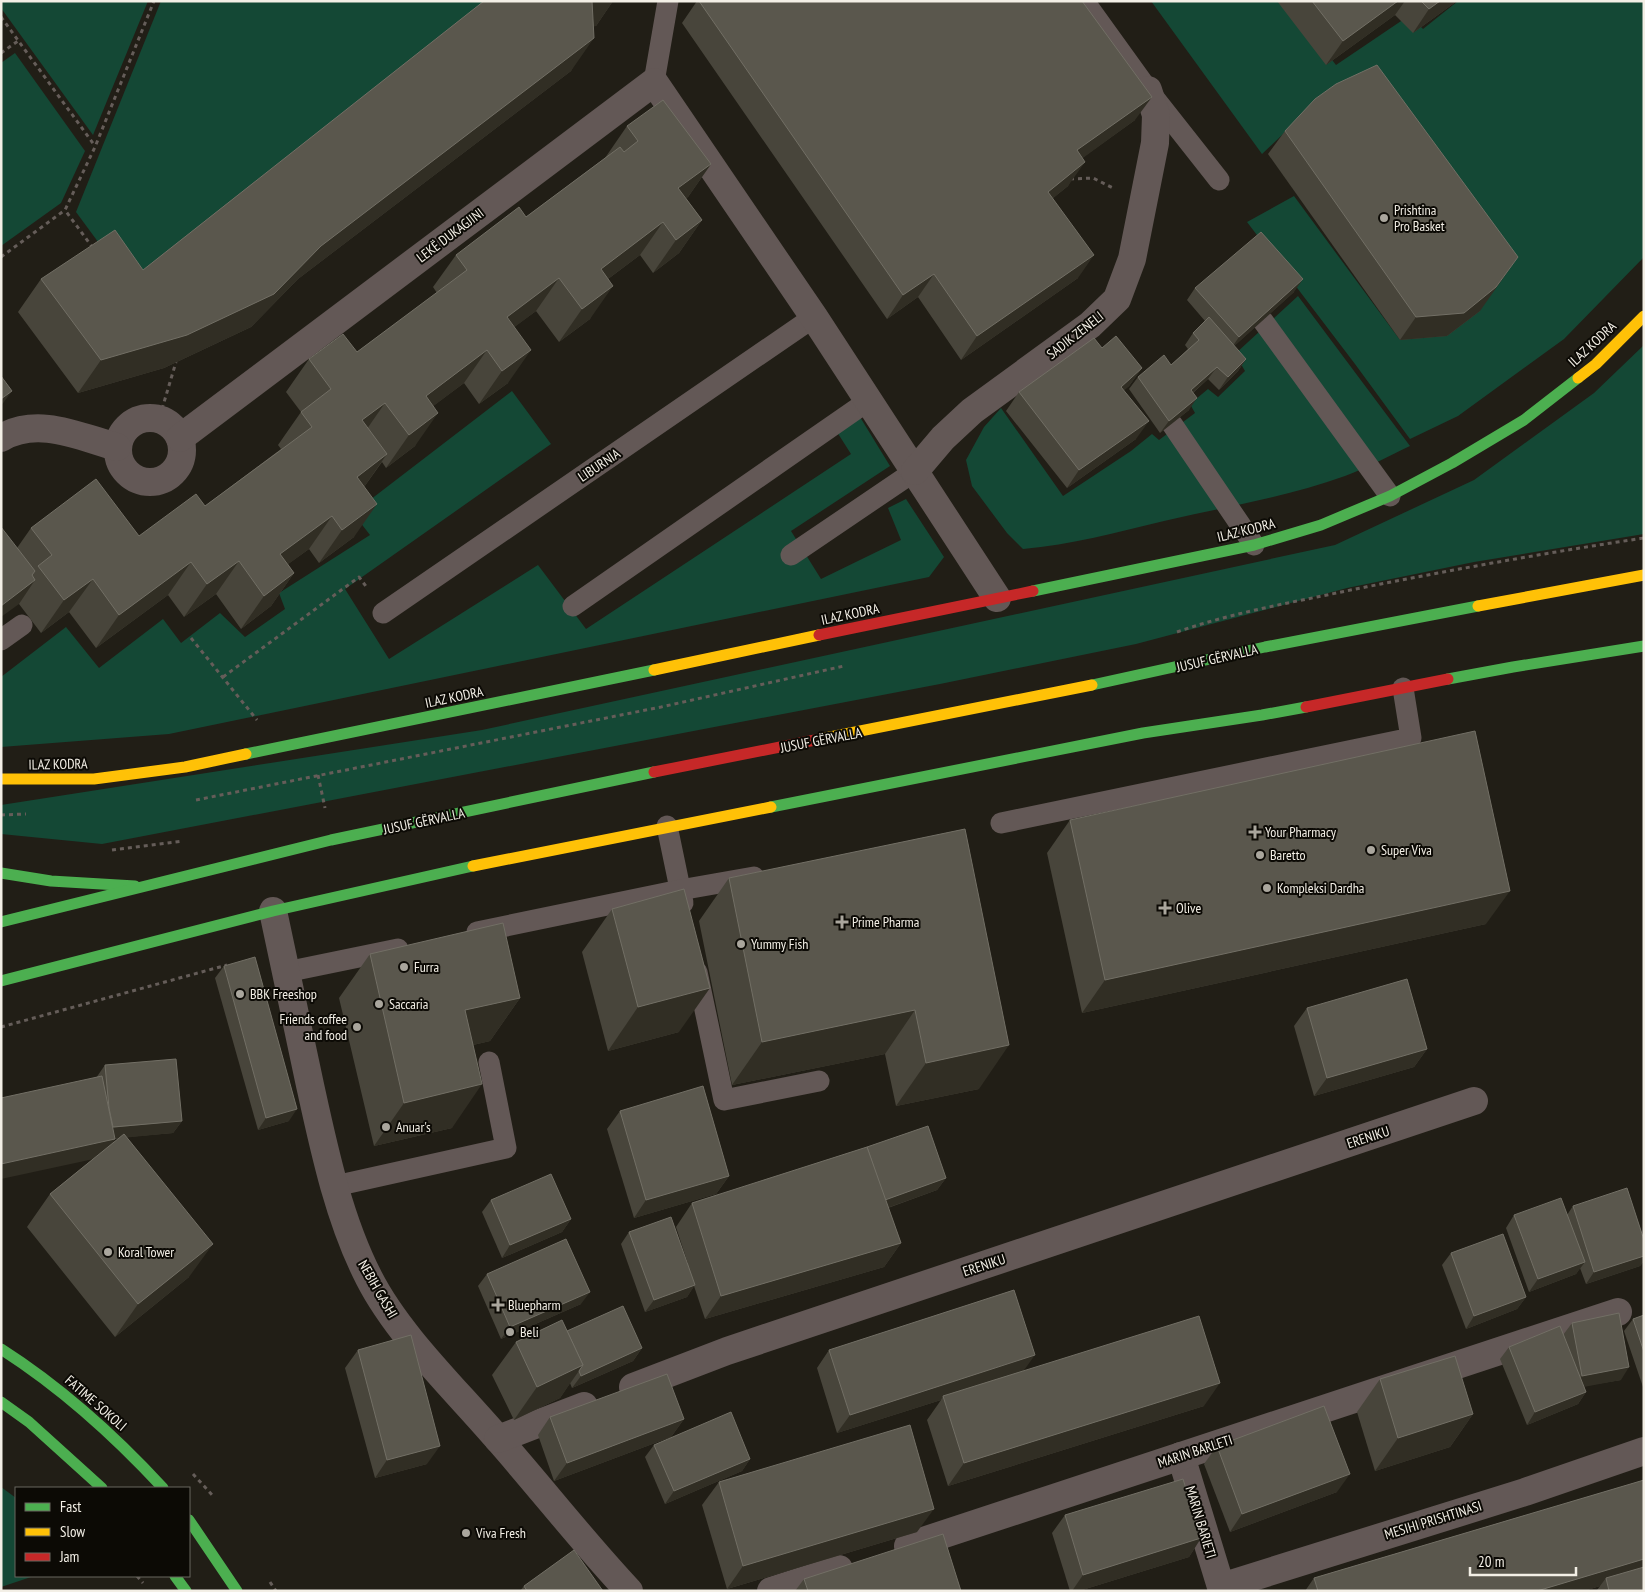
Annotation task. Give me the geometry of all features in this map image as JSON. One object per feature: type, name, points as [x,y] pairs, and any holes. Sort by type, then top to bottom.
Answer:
[{"type":"main road","name":"ILAZ KODRA","points":[[1,779],[94,779],[185,767],[1254,545],[1321,525],[1390,496],[1452,463],[1524,420],[1596,364],[1644,316]]},
{"type":"main road","name":"JUSUF GËRVALLA","points":[[1,922],[331,840],[650,773],[1148,674],[1265,647],[1644,574]]},
{"type":"main road","points":[[1,981],[273,911],[496,861],[667,826],[1143,733],[1262,715],[1513,667],[1644,646]]},
{"type":"main road","points":[[1,873],[74,882],[144,886]]},
{"type":"main road","name":"FATIME SOKOLI","points":[[1,1349],[55,1387],[101,1425],[145,1468],[161,1487]]},
{"type":"main road","points":[[1,1402],[29,1422],[101,1487]]},
{"type":"main road","points":[[190,1521],[237,1591]]},
{"type":"main road","points":[[176,1577],[186,1591]]},
{"type":"street","points":[[654,82],[814,317],[997,598]]},
{"type":"street","name":"LEKË DUKAGJINI","points":[[180,438],[654,82]]},
{"type":"street","name":"SADIK ZENELI","points":[[915,471],[942,438],[972,411],[1090,325],[1117,299],[1132,259],[1155,144],[1156,115],[1148,90]]},
{"type":"street","points":[[150,417],[159,418],[168,422],[180,438],[182,455],[179,464],[167,477],[159,481],[141,481],[133,477],[121,464],[117,447],[124,429],[132,422],[150,417]]},
{"type":"street","points":[[1,438],[9,433],[36,427],[53,429],[117,447]]},
{"type":"street","name":"NEBIH GASHI","points":[[273,911],[319,1124],[335,1186],[348,1231],[369,1279],[418,1348],[629,1591]]},
{"type":"street","name":"ERENIKU","points":[[498,1439],[727,1351],[1474,1101]]},
{"type":"street","name":"MARIN BARLETI","points":[[771,1591],[1618,1312]]},
{"type":"street","name":"MESIHI PRISHTINASI","points":[[1221,1587],[1525,1492],[1644,1451]]},
{"type":"street","name":"MARIN BARIETI","points":[[1180,1456],[1221,1587]]},
{"type":"lane","points":[[654,82],[668,1]]},
{"type":"lane","name":"SADIK ZENELI","points":[[1084,1],[1148,90],[1219,180]]},
{"type":"lane","name":"LIBURNIA","points":[[383,612],[814,317]]},
{"type":"lane","points":[[1263,321],[1390,496]]},
{"type":"lane","points":[[573,606],[868,401]]},
{"type":"lane","points":[[1172,424],[1254,545]]},
{"type":"lane","points":[[791,555],[915,471]]},
{"type":"lane","points":[[1,640],[22,625]]},
{"type":"lane","points":[[1001,823],[1411,738],[1402,688]]},
{"type":"lane","points":[[667,826],[686,919]]},
{"type":"lane","points":[[459,936],[680,890],[768,874]]},
{"type":"lane","points":[[286,972],[420,944]]},
{"type":"lane","points":[[694,957],[724,1100],[819,1081]]},
{"type":"lane","points":[[335,1186],[506,1148],[490,1062]]},
{"type":"path","points":[[1,257],[65,210],[95,147],[154,1]]},
{"type":"path","points":[[1,17],[95,147]]},
{"type":"path","points":[[1,53],[18,41]]},
{"type":"path","points":[[1064,180],[1093,178],[1143,202]]},
{"type":"path","points":[[65,210],[94,249]]},
{"type":"path","points":[[159,418],[176,362]]},
{"type":"path","points":[[222,676],[359,577],[383,612]]},
{"type":"path","points":[[191,638],[280,748]]},
{"type":"path","points":[[320,776],[326,811]]},
{"type":"path","points":[[1,1027],[230,964]]},
{"type":"green space","points":[[1,1],[148,1],[93,135],[1,8]]},
{"type":"green space","points":[[161,1],[492,1],[133,285],[121,273],[76,212]]},
{"type":"green space","points":[[1151,1],[1286,1],[1336,65],[1410,15],[1423,29],[1458,1],[1644,1],[1644,257],[1564,339],[1458,416],[1410,439],[1247,222],[1294,196],[1400,340],[1302,116],[1262,154]]},
{"type":"green space","points":[[15,53],[85,151],[61,203],[1,246],[1,63]]},
{"type":"green space","points":[[1298,296],[1410,446],[1353,473],[1300,490],[1094,538],[1023,549],[1007,533],[972,486],[966,460],[984,427],[1001,408],[1063,496],[1131,451],[1152,434],[1159,440],[1195,413],[1190,404],[1208,389],[1218,397],[1245,371],[1235,354]]},
{"type":"green space","points":[[1644,345],[1644,534],[1474,562],[1347,588],[1136,644],[940,684],[102,844],[1,834],[1,805],[482,730],[1335,545],[1474,480],[1594,393]]},
{"type":"green space","points":[[512,391],[551,444],[345,589],[389,659],[538,565],[586,629],[851,454],[837,432],[860,417],[890,466],[791,531],[821,579],[901,540],[888,508],[906,499],[944,557],[929,577],[169,734],[1,747],[1,677],[66,627],[99,668],[163,619],[181,643],[220,613],[245,637],[285,609],[279,593],[370,535],[353,513]]},
{"type":"green space","points":[[1,1487],[15,1497],[15,1577],[31,1577],[1,1587]]},
{"type":"building","points":[[484,1],[592,1],[594,38],[321,246],[274,294],[187,335],[101,360],[41,279],[115,230],[143,270]]},
{"type":"building","points":[[699,1],[1082,1],[1152,97],[1077,150],[1085,162],[1048,192],[1094,255],[977,336],[934,274],[903,295]]},
{"type":"building","points":[[1312,1],[1398,1],[1343,41]]},
{"type":"building","points":[[1421,1],[1440,1],[1429,9]]},
{"type":"building","name":"Prishtina Pro Basket","points":[[1377,65],[1518,257],[1496,287],[1464,313],[1416,317],[1285,131],[1315,99],[1336,84]]},
{"type":"building","points":[[663,100],[711,164],[678,188],[702,220],[676,240],[663,222],[601,269],[613,286],[582,309],[559,278],[507,317],[531,350],[502,371],[487,350],[426,396],[438,413],[409,435],[385,403],[362,420],[387,454],[357,477],[377,504],[342,530],[332,516],[280,554],[294,573],[264,596],[239,561],[207,584],[191,562],[119,615],[93,579],[64,600],[38,566],[52,555],[31,528],[96,479],[139,536],[196,494],[205,506],[312,427],[301,412],[331,389],[309,359],[343,334],[357,352],[467,270],[456,255],[519,207],[526,217],[620,147],[624,152],[638,141],[627,126]]},
{"type":"building","points":[[1261,232],[1303,279],[1239,337],[1195,288]]},
{"type":"building","points":[[1209,317],[1246,359],[1228,377],[1217,367],[1191,390],[1197,398],[1169,421],[1138,377],[1164,355],[1171,365],[1199,340],[1193,333]]},
{"type":"building","points":[[1116,336],[1142,368],[1121,387],[1149,421],[1079,470],[1019,392],[1094,338],[1102,348]]},
{"type":"building","points":[[1,376],[12,391],[1,399]]},
{"type":"building","points":[[1,527],[35,571],[32,575],[35,580],[1,606]]},
{"type":"building","name":"Kompleksi Dardha","points":[[1475,731],[1510,891],[1105,980],[1070,820]]},
{"type":"building","points":[[965,829],[1009,1045],[926,1063],[915,1010],[762,1042],[729,878]]},
{"type":"building","points":[[684,889],[710,988],[638,1007],[612,909]]},
{"type":"building","points":[[503,923],[520,998],[465,1010],[482,1084],[404,1103],[370,954]]},
{"type":"building","points":[[255,957],[297,1109],[266,1118],[224,966]]},
{"type":"building","points":[[1407,979],[1427,1049],[1327,1078],[1307,1008]]},
{"type":"building","points":[[176,1059],[182,1121],[113,1127],[109,1108],[105,1065]]},
{"type":"building","points":[[102,1076],[115,1139],[1,1164],[1,1098]]},
{"type":"building","points":[[703,1086],[729,1176],[646,1200],[620,1111]]},
{"type":"building","points":[[928,1126],[946,1178],[885,1200],[867,1147]]},
{"type":"building","points":[[124,1134],[213,1244],[138,1304],[50,1194]]},
{"type":"building","points":[[867,1147],[901,1243],[721,1296],[692,1203]]},
{"type":"building","points":[[551,1174],[571,1219],[510,1245],[491,1200]]},
{"type":"building","points":[[1627,1188],[1644,1240],[1644,1256],[1594,1272],[1573,1206]]},
{"type":"building","points":[[1561,1198],[1585,1262],[1538,1279],[1514,1215]]},
{"type":"building","points":[[671,1217],[695,1285],[654,1300],[629,1232]]},
{"type":"building","points":[[1503,1234],[1526,1297],[1474,1316],[1451,1253]]},
{"type":"building","points":[[566,1239],[590,1292],[510,1327],[487,1274]]},
{"type":"building","points":[[1014,1290],[1035,1355],[850,1415],[829,1350]]},
{"type":"building","points":[[623,1306],[642,1348],[581,1376],[579,1371],[583,1365],[567,1331]]},
{"type":"building","points":[[1619,1313],[1629,1367],[1582,1376],[1572,1323]]},
{"type":"building","points":[[1644,1315],[1644,1352],[1633,1319]]},
{"type":"building","points":[[1199,1316],[1220,1383],[964,1463],[943,1396]]},
{"type":"building","points":[[562,1320],[583,1365],[537,1387],[516,1342]]},
{"type":"building","points":[[1560,1326],[1586,1392],[1535,1412],[1509,1347]]},
{"type":"building","points":[[411,1335],[440,1446],[387,1460],[358,1350]]},
{"type":"building","points":[[1455,1356],[1473,1414],[1398,1438],[1380,1379]]},
{"type":"building","points":[[667,1374],[684,1419],[567,1463],[550,1417]]},
{"type":"building","points":[[1324,1406],[1350,1474],[1242,1514],[1217,1446]]},
{"type":"building","points":[[731,1412],[750,1459],[674,1491],[654,1445]]},
{"type":"building","points":[[910,1425],[934,1509],[743,1566],[719,1482]]},
{"type":"building","points":[[1183,1479],[1201,1538],[1083,1575],[1065,1515]]},
{"type":"building","points":[[1644,1480],[1644,1559],[1537,1591],[1318,1591],[1314,1578]]},
{"type":"building","points":[[943,1534],[961,1591],[808,1591],[804,1579]]},
{"type":"building","points":[[574,1550],[603,1591],[527,1591],[524,1586]]},
{"type":"building","points":[[1644,1567],[1644,1591],[1609,1591],[1606,1578]]},
{"type":"traffic: fast","points":[[1033,591],[1254,545],[1321,525],[1390,496],[1452,463],[1524,420],[1578,378]]},
{"type":"traffic: fast","points":[[1092,685],[1265,647],[1478,606]]},
{"type":"traffic: fast","points":[[1448,679],[1644,646]]},
{"type":"traffic: fast","points":[[246,754],[654,670]]},
{"type":"traffic: fast","points":[[771,807],[1143,733],[1306,707]]},
{"type":"traffic: fast","points":[[1,922],[331,840],[654,772]]},
{"type":"traffic: fast","points":[[1,981],[273,911],[473,866]]},
{"type":"traffic: fast","points":[[1,873],[51,881],[135,886]]},
{"type":"traffic: fast","points":[[1,1349],[45,1380],[86,1413],[126,1449],[162,1487]]},
{"type":"traffic: fast","points":[[1,1402],[29,1422],[101,1487]]},
{"type":"traffic: fast","points":[[190,1521],[237,1591]]},
{"type":"traffic: fast","points":[[176,1577],[186,1591]]},
{"type":"traffic: slow","points":[[1578,378],[1596,364],[1644,316]]},
{"type":"traffic: slow","points":[[1478,606],[1644,575]]},
{"type":"traffic: slow","points":[[654,670],[819,635]]},
{"type":"traffic: slow","points":[[820,739],[1092,685]]},
{"type":"traffic: slow","points":[[1,779],[94,779],[185,767],[246,754]]},
{"type":"traffic: slow","points":[[473,866],[771,807]]},
{"type":"traffic: jam","points":[[819,635],[1033,591]]},
{"type":"traffic: jam","points":[[1306,707],[1448,679]]},
{"type":"traffic: jam","points":[[654,772],[820,739]]},
{"type":"place","name":"Prishtina Pro Basket","points":[[1384,218]]},
{"type":"place","name":"Your Pharmacy","points":[[1255,832]]},
{"type":"place","name":"Super Viva","points":[[1371,850]]},
{"type":"place","name":"Baretto","points":[[1260,855]]},
{"type":"place","name":"Kompleksi Dardha","points":[[1267,888]]},
{"type":"place","name":"Olive","points":[[1165,908]]},
{"type":"place","name":"Prime Pharma","points":[[842,922]]},
{"type":"place","name":"Yummy Fish","points":[[741,944]]},
{"type":"place","name":"Furra","points":[[404,967]]},
{"type":"place","name":"BBK Freeshop","points":[[240,994]]},
{"type":"place","name":"Saccaria","points":[[379,1004]]},
{"type":"place","name":"Friends coffee and food","points":[[357,1027]]},
{"type":"place","name":"Anuar's","points":[[386,1127]]},
{"type":"place","name":"Koral Tower","points":[[108,1252]]},
{"type":"place","name":"Bluepharm","points":[[498,1305]]},
{"type":"place","name":"Beli","points":[[510,1332]]},
{"type":"place","name":"Viva Fresh","points":[[466,1533]]}]
